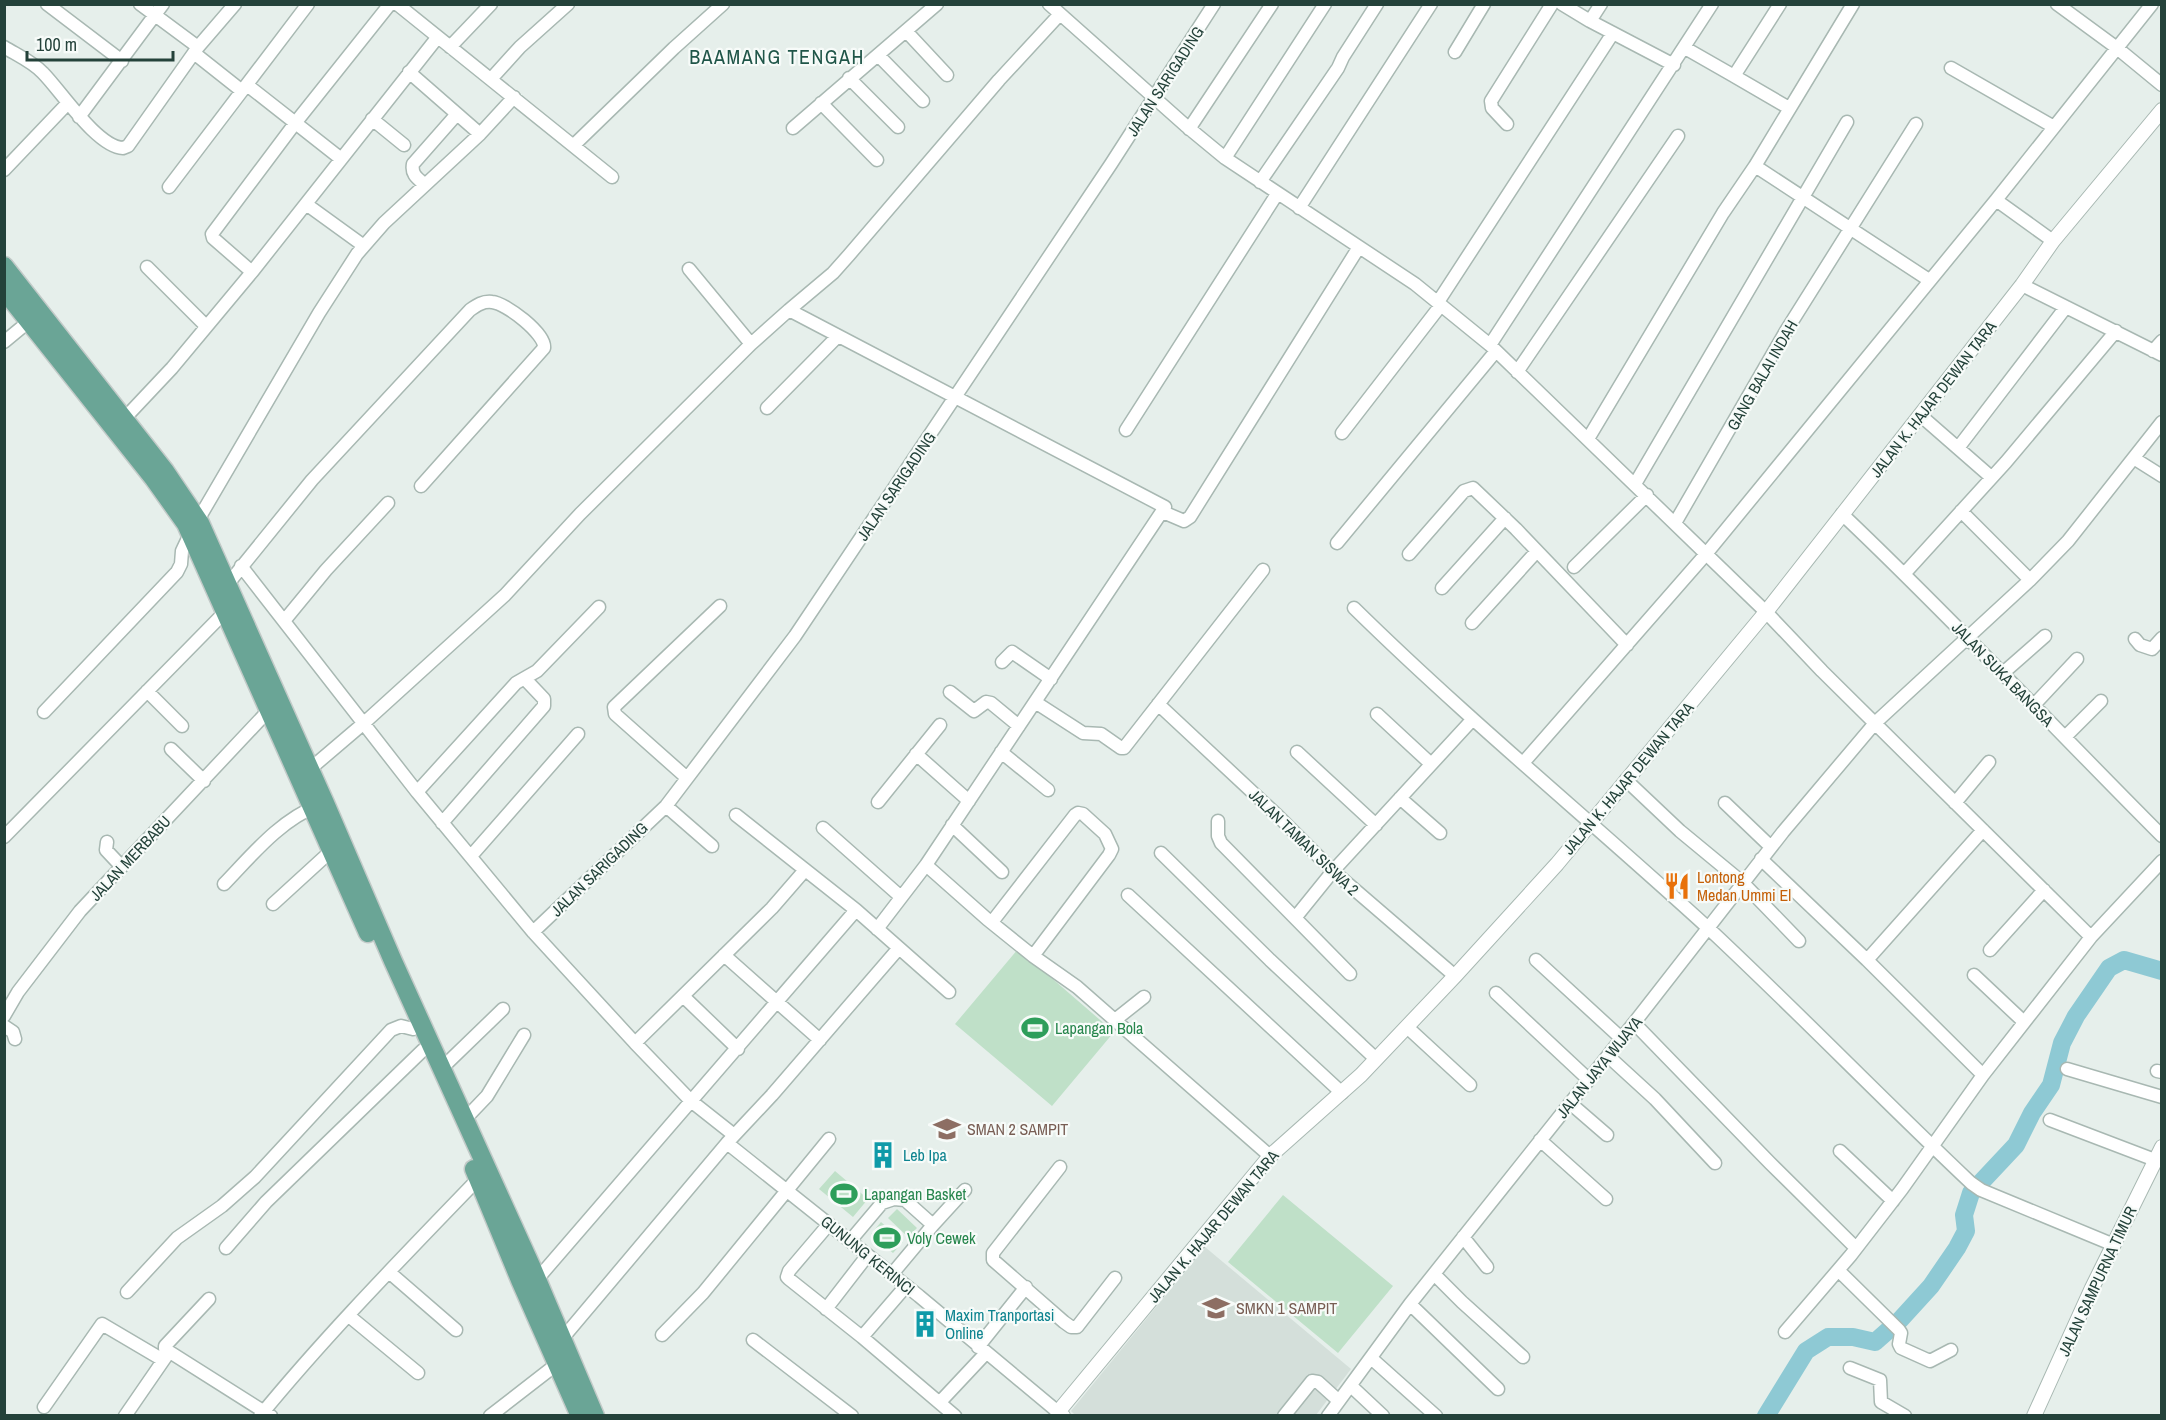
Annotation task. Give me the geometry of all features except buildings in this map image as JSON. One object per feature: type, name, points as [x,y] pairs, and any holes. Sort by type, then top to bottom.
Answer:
[{"type":"main road","points":[[4,266],[35,317],[118,422],[165,471],[226,585],[269,710],[319,805],[393,961],[465,1119],[478,1179],[531,1286],[562,1339],[595,1416]]},
{"type":"main road","points":[[4,290],[35,317]]},
{"type":"main road","points":[[194,527],[225,612],[252,658],[310,769],[331,851],[473,1152],[531,1286],[557,1364],[580,1416]]},
{"type":"street","points":[[48,4],[122,61]]},
{"type":"street","points":[[140,4],[244,88],[296,122],[340,158]]},
{"type":"street","points":[[79,117],[163,4]]},
{"type":"street","points":[[4,47],[38,68],[79,117],[111,144],[120,148],[128,146],[196,50],[235,4]]},
{"type":"street","points":[[169,187],[308,4]]},
{"type":"street","points":[[252,272],[213,238],[212,234],[296,122],[390,4]]},
{"type":"street","points":[[398,4],[437,38],[612,177]]},
{"type":"street","points":[[450,47],[491,4]]},
{"type":"street","points":[[491,79],[520,47],[568,4]]},
{"type":"street","points":[[574,145],[723,4]]},
{"type":"street","points":[[793,128],[937,4]]},
{"type":"street","points":[[1049,4],[1189,129],[1225,158],[1439,304],[1493,348],[1766,612],[1955,803],[2091,936]]},
{"type":"street","name":"JALAN SARIGADING","points":[[533,932],[666,806],[795,636],[1155,98],[1214,4]]},
{"type":"street","points":[[1189,129],[1272,4]]},
{"type":"street","points":[[1225,158],[1325,4]]},
{"type":"street","points":[[1260,182],[1334,74],[1377,4]]},
{"type":"street","points":[[1299,208],[1431,4]]},
{"type":"street","points":[[1455,52],[1484,4]]},
{"type":"street","points":[[1508,124],[1492,108],[1491,101],[1552,4]]},
{"type":"street","points":[[1562,4],[1674,65]]},
{"type":"street","points":[[1590,21],[1601,4]]},
{"type":"street","points":[[1337,543],[1493,348],[1712,4]]},
{"type":"street","points":[[1734,76],[1780,4]]},
{"type":"street","points":[[1588,439],[1723,213],[1755,166],[1853,4]]},
{"type":"street","points":[[2057,4],[2117,48],[2162,85]]},
{"type":"street","points":[[1523,763],[1706,554],[1996,200],[2152,4]]},
{"type":"street","points":[[310,769],[364,723],[505,594],[580,514],[751,344],[833,273],[975,108],[1060,14]]},
{"type":"street","points":[[906,31],[947,75]]},
{"type":"street","points":[[1341,433],[1439,304],[1612,33]]},
{"type":"street","points":[[118,422],[172,368],[252,272],[437,38]]},
{"type":"street","points":[[1685,48],[1789,108]]},
{"type":"street","points":[[878,55],[923,101]]},
{"type":"street","points":[[1951,68],[2054,128]]},
{"type":"street","points":[[409,72],[480,134]]},
{"type":"street","points":[[849,78],[898,127]]},
{"type":"street","points":[[44,712],[177,573],[181,564],[182,551],[194,527],[319,313],[364,246],[424,184],[480,134],[514,97]]},
{"type":"street","points":[[4,170],[67,104]]},
{"type":"street","points":[[821,104],[877,160]]},
{"type":"street","name":"JALAN K. HAJAR DEWAN TARA","points":[[1059,1414],[1270,1156],[1342,1093],[1376,1059],[1557,864],[1766,612],[2022,285],[2053,242],[2162,110]]},
{"type":"street","points":[[424,184],[414,175],[413,164],[457,114]]},
{"type":"street","points":[[372,119],[404,145]]},
{"type":"street","points":[[1635,484],[1847,122]]},
{"type":"street","name":"GANG BALAI INDAH","points":[[1675,523],[1786,331],[1916,124]]},
{"type":"street","points":[[1517,372],[1678,136]]},
{"type":"street","points":[[1755,166],[1929,280]]},
{"type":"street","points":[[1126,430],[1277,194]]},
{"type":"street","points":[[1996,200],[2053,242]]},
{"type":"street","points":[[306,204],[364,246]]},
{"type":"street","points":[[1163,512],[1184,521],[1190,517],[1359,248]]},
{"type":"street","points":[[147,267],[206,326]]},
{"type":"street","points":[[689,269],[751,344]]},
{"type":"street","points":[[2022,285],[2157,353],[2162,341]]},
{"type":"street","points":[[226,585],[312,480],[470,310],[483,302],[500,303],[515,313],[543,339],[544,348],[421,486]]},
{"type":"street","points":[[1958,448],[2066,307]]},
{"type":"street","points":[[789,310],[1165,507],[927,865],[877,929]]},
{"type":"street","points":[[4,342],[35,317]]},
{"type":"street","points":[[1905,573],[2006,462],[2115,331]]},
{"type":"street","points":[[767,408],[838,336]]},
{"type":"street","points":[[1920,415],[1991,477]]},
{"type":"street","name":"JALAN JAYA WIJAYA","points":[[1328,1416],[1410,1304],[1608,1056],[1761,859],[1875,723],[2030,580],[2068,541],[2162,422]]},
{"type":"street","points":[[2134,459],[2162,476]]},
{"type":"street","points":[[1409,554],[1464,491],[1469,488],[1477,490],[1627,645]]},
{"type":"street","points":[[1574,567],[1647,495]]},
{"type":"street","points":[[284,621],[326,570],[388,502]]},
{"type":"street","points":[[1961,511],[2030,580]]},
{"type":"street","name":"JALAN SUKA BANGSA","points":[[1842,514],[1905,573],[2162,836]]},
{"type":"street","points":[[1442,588],[1505,518]]},
{"type":"street","points":[[1472,623],[1537,551]]},
{"type":"street","name":"GUNUNG KERINCI","points":[[241,566],[442,823],[533,932],[635,1043],[691,1101],[786,1191],[892,1274],[1059,1414]]},
{"type":"street","points":[[1035,702],[1083,733],[1101,734],[1121,748],[1128,745],[1263,570]]},
{"type":"street","points":[[687,778],[615,714],[614,707],[720,606]]},
{"type":"street","points":[[417,792],[516,683],[537,671],[599,607]]},
{"type":"street","points":[[1354,608],[1472,720],[1591,822],[1707,928],[1976,1186],[2114,1245]]},
{"type":"street","points":[[4,837],[225,612]]},
{"type":"street","points":[[2003,674],[2045,636]]},
{"type":"street","points":[[2135,639],[2140,645],[2152,649],[2162,638]]},
{"type":"street","points":[[1002,662],[1012,652],[1051,679]]},
{"type":"street","points":[[2034,705],[2077,659]]},
{"type":"street","points":[[442,823],[544,706],[544,699],[525,678]]},
{"type":"street","points":[[147,691],[182,726]]},
{"type":"street","points":[[950,692],[974,711],[986,702],[991,703],[1019,726]]},
{"type":"street","points":[[2065,737],[2101,701]]},
{"type":"street","name":"JALAN TAMAN SISWA 2","points":[[1158,704],[1278,816],[1333,871],[1455,976]]},
{"type":"street","name":"JALAN MERBABU","points":[[4,1016],[18,992],[70,924],[121,866],[269,710]]},
{"type":"street","points":[[1377,714],[1431,764]]},
{"type":"street","points":[[1295,918],[1333,871],[1472,720]]},
{"type":"street","points":[[878,802],[940,724]]},
{"type":"street","points":[[471,856],[578,734]]},
{"type":"street","points":[[171,749],[204,781]]},
{"type":"street","points":[[1001,752],[1048,790]]},
{"type":"street","points":[[1297,752],[1376,825]]},
{"type":"street","points":[[916,754],[969,801]]},
{"type":"street","points":[[1955,803],[1989,762]]},
{"type":"street","points":[[1626,780],[1680,831],[1743,883],[1799,941]]},
{"type":"street","points":[[1400,798],[1440,833]]},
{"type":"street","points":[[1725,803],[1771,847]]},
{"type":"street","points":[[224,884],[284,825],[319,805]]},
{"type":"street","points":[[666,806],[712,846]]},
{"type":"street","points":[[736,814],[856,910],[949,992]]},
{"type":"street","points":[[992,922],[1075,815],[1083,814],[1105,834],[1112,849],[1033,956]]},
{"type":"street","points":[[1218,821],[1218,836],[1221,843],[1350,974]]},
{"type":"street","points":[[952,825],[1002,872]]},
{"type":"street","points":[[823,828],[901,897]]},
{"type":"street","points":[[1867,960],[1983,830]]},
{"type":"street","points":[[107,842],[106,850],[121,866]]},
{"type":"street","points":[[273,904],[331,851]]},
{"type":"street","points":[[1161,853],[1270,960],[1376,1059]]},
{"type":"street","points":[[1761,859],[1983,1075]]},
{"type":"street","points":[[1785,1332],[1839,1271],[1893,1201],[1983,1075],[2091,936],[2162,861]]},
{"type":"street","points":[[927,865],[1033,956],[1077,987],[1270,1156]]},
{"type":"street","points":[[635,1043],[772,909],[805,870]]},
{"type":"street","points":[[1990,950],[2044,890]]},
{"type":"street","points":[[1128,895],[1342,1093]]},
{"type":"street","points":[[531,1286],[856,910]]},
{"type":"street","points":[[562,1339],[731,1139],[899,948]]},
{"type":"street","points":[[724,955],[820,1040]]},
{"type":"street","points":[[1536,960],[1621,1038]]},
{"type":"street","points":[[1974,975],[2024,1022]]},
{"type":"street","points":[[1496,993],[1588,1079]]},
{"type":"street","points":[[684,997],[738,1049]]},
{"type":"street","points":[[1115,1020],[1144,997]]},
{"type":"street","points":[[442,1068],[503,1009]]},
{"type":"street","points":[[1634,1023],[1856,1248]]},
{"type":"street","points":[[4,1026],[13,1032],[15,1039]]},
{"type":"street","points":[[127,1292],[177,1238],[222,1206],[255,1177],[392,1030],[401,1026],[413,1029]]},
{"type":"street","points":[[1407,1027],[1470,1085]]},
{"type":"street","points":[[465,1119],[487,1096],[524,1035]]},
{"type":"street","points":[[226,1248],[266,1202],[423,1050]]},
{"type":"street","points":[[1608,1056],[1655,1100],[1715,1163]]},
{"type":"street","points":[[2067,1069],[2162,1097]]},
{"type":"street","points":[[1570,1103],[1607,1135]]},
{"type":"street","points":[[2050,1120],[2155,1160]]},
{"type":"street","points":[[662,1335],[703,1293],[829,1139]]},
{"type":"street","points":[[1540,1140],[1606,1198]]},
{"type":"street","name":"JALAN SAMPURNA TIMUR","points":[[2034,1416],[2088,1298],[2162,1147]]},
{"type":"street","points":[[1840,1151],[1893,1201]]},
{"type":"street","points":[[1060,1167],[992,1255],[995,1262],[1071,1327],[1077,1326],[1115,1278]]},
{"type":"street","points":[[44,1407],[102,1324],[166,1357],[265,1414],[349,1316],[478,1179]]},
{"type":"street","points":[[892,1274],[965,1190]]},
{"type":"street","points":[[850,1241],[882,1203],[894,1199],[905,1200],[933,1225]]},
{"type":"street","points":[[829,1224],[789,1271],[787,1277],[862,1336],[955,1416]]},
{"type":"street","points":[[1463,1237],[1487,1267]]},
{"type":"street","points":[[826,1309],[867,1256]]},
{"type":"street","points":[[1839,1271],[1901,1332],[1899,1347],[1927,1361],[1933,1361],[1951,1350]]},
{"type":"street","points":[[389,1272],[456,1330]]},
{"type":"street","points":[[1434,1274],[1523,1357]]},
{"type":"street","points":[[862,1336],[906,1286]]},
{"type":"street","points":[[940,1402],[982,1350],[1026,1287]]},
{"type":"street","points":[[127,1415],[166,1357],[165,1346],[209,1299]]},
{"type":"street","points":[[1410,1304],[1498,1389]]},
{"type":"street","points":[[349,1316],[418,1373]]},
{"type":"street","points":[[753,1340],[852,1416]]},
{"type":"street","points":[[1371,1358],[1436,1416]]},
{"type":"street","points":[[490,1416],[557,1364]]},
{"type":"street","points":[[1850,1368],[1880,1380],[1881,1402],[1905,1416]]},
{"type":"street","points":[[1284,1416],[1312,1381],[1318,1382],[1339,1401]]},
{"type":"street","points":[[1351,1386],[1383,1416]]},
{"type":"shaded area","name":"SMKN 1 SAMPIT","points":[[1205,1247],[1351,1369],[1316,1415],[1076,1416],[1071,1411]]},
{"type":"green space","name":"Lapangan Bola","points":[[1018,949],[1114,1032],[1052,1106],[955,1024]]},
{"type":"green space","name":"Lapangan Basket","points":[[835,1171],[868,1199],[853,1217],[819,1189]]},
{"type":"green space","points":[[1283,1195],[1393,1286],[1338,1353],[1228,1262]]},
{"type":"green space","points":[[897,1209],[917,1228],[908,1237],[888,1218]]},
{"type":"green space","name":"Voly Cewek","points":[[881,1222],[903,1242],[893,1253],[871,1234]]},
{"type":"waterway","points":[[1766,1416],[1806,1351],[1828,1337],[1853,1337],[1875,1342],[1900,1320],[1931,1286],[1966,1231],[1964,1215],[1971,1193],[2016,1145],[2032,1113],[2051,1085],[2062,1043],[2076,1016],[2109,968],[2124,960],[2162,971]]},
{"type":"place","name":"Lontong Medan Ummi El","points":[[1677,886]]},
{"type":"place","name":"Lapangan Bola","points":[[1035,1028]]},
{"type":"place","name":"SMAN 2 SAMPIT","points":[[947,1129]]},
{"type":"place","name":"Leb Ipa","points":[[883,1155]]},
{"type":"place","name":"Lapangan Basket","points":[[844,1194]]},
{"type":"place","name":"Voly Cewek","points":[[887,1238]]},
{"type":"place","name":"SMKN 1 SAMPIT","points":[[1216,1308]]},
{"type":"place","name":"Maxim Tranportasi Online","points":[[925,1324]]},
{"type":"district","name":"BAAMANG TENGAH","points":[[777,57]]}]
